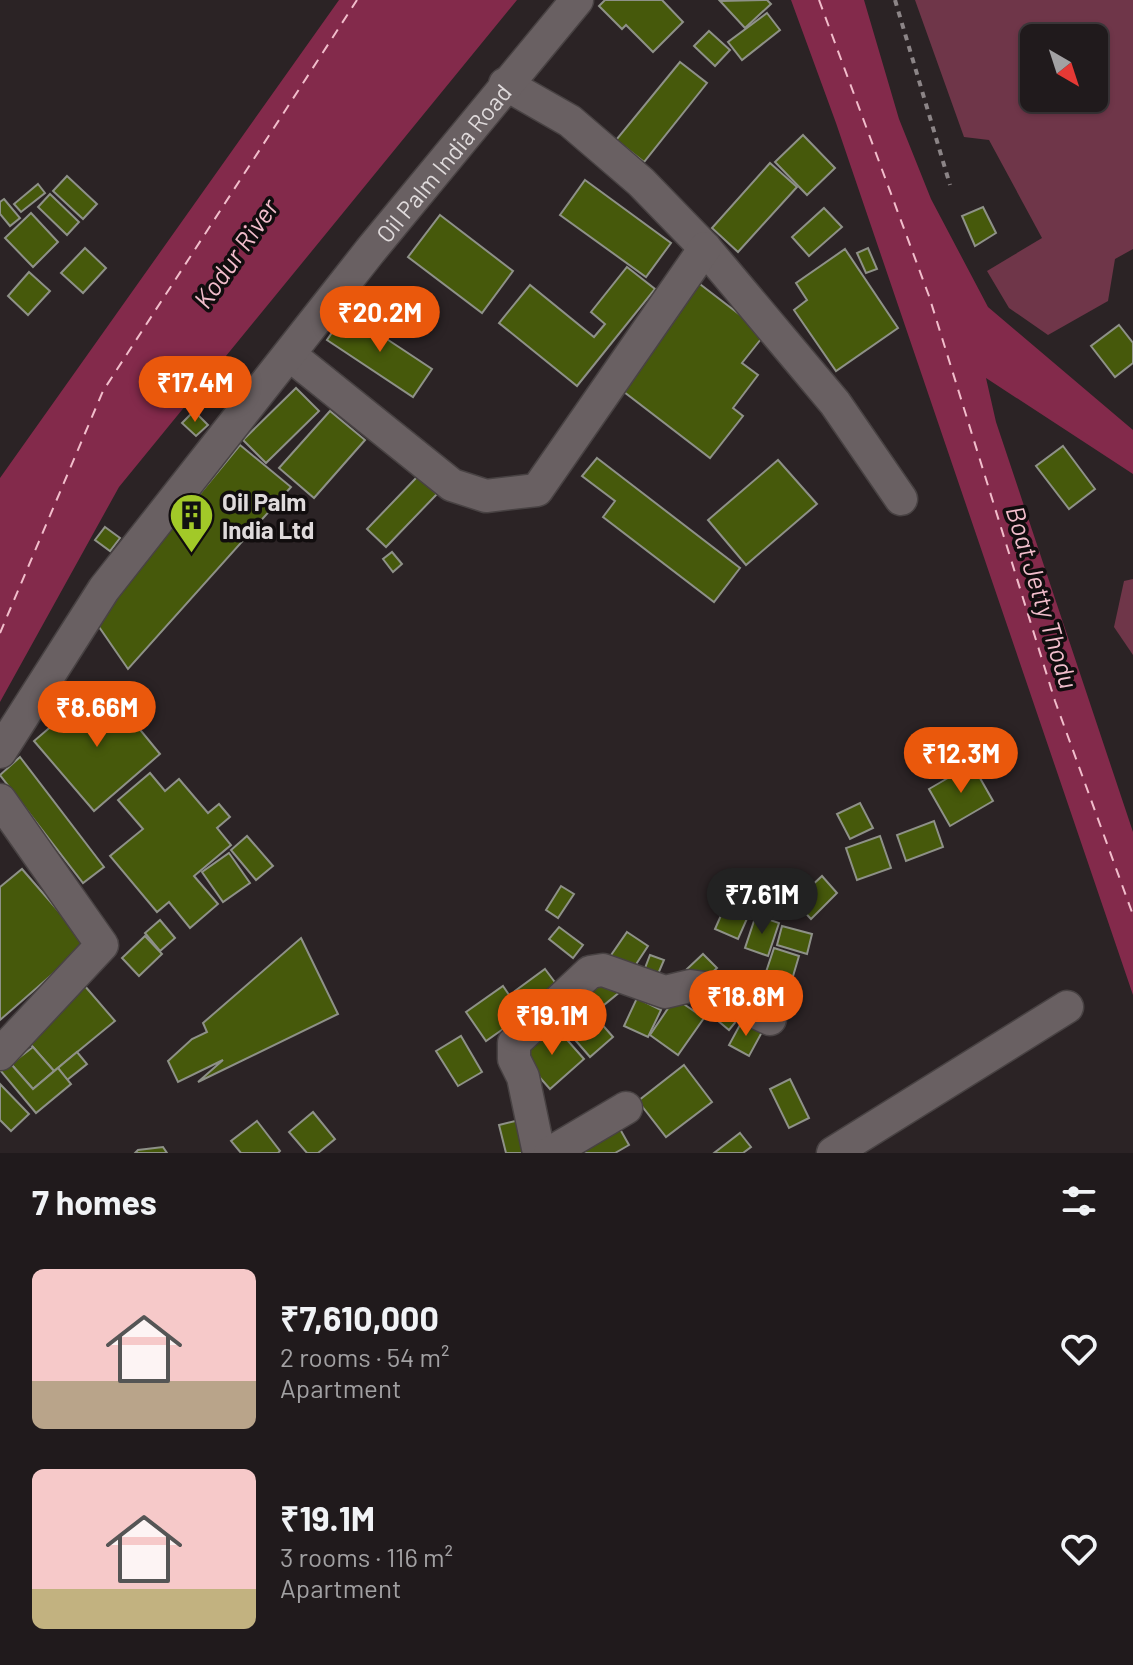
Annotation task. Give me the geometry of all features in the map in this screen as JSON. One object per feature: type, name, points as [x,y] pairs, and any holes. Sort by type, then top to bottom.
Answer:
[{"type":"street","name":"Oil Palm India Road","points":[[0,752],[104,589],[505,84],[577,0]]},
{"type":"street","points":[[505,84],[570,121],[641,182],[705,248],[835,403],[901,499]]},
{"type":"street","points":[[290,355],[452,485],[486,496],[537,490],[705,248]]},
{"type":"street","points":[[0,800],[102,945],[0,1054]]},
{"type":"street","points":[[539,1153],[523,1077],[514,1059],[514,1043],[590,972],[603,970],[665,992],[690,986],[704,988],[770,1019]]},
{"type":"street","points":[[833,1153],[1067,1007]]},
{"type":"street","points":[[550,1153],[626,1108]]},
{"type":"path","points":[[895,0],[950,185]]},
{"type":"shaded area","points":[[915,0],[1133,0],[1133,249],[1115,259],[1108,301],[1048,335],[1009,308],[987,271],[1042,238],[989,140],[964,137]]},
{"type":"shaded area","points":[[1133,579],[1133,655],[1114,627],[1124,581]]},
{"type":"water","name":"Kodur River","points":[[339,0],[517,0],[119,487],[0,702],[0,478]]},
{"type":"water","name":"Boat Jetty Thodu","points":[[791,0],[864,0],[899,119],[931,199],[988,307],[1133,430],[1133,474],[986,378],[996,422],[1133,832],[1133,995],[836,123]]},
{"type":"building","points":[[605,0],[662,0],[683,22],[653,52],[626,25],[622,29],[599,6]]},
{"type":"building","points":[[767,0],[771,4],[745,28],[720,1]]},
{"type":"building","points":[[767,13],[780,30],[742,60],[728,42]]},
{"type":"building","points":[[709,31],[730,50],[715,66],[694,46]]},
{"type":"building","points":[[680,62],[707,83],[644,162],[616,140]]},
{"type":"building","points":[[803,135],[835,168],[807,195],[775,162]]},
{"type":"building","points":[[770,163],[797,187],[738,252],[712,228]]},
{"type":"building","points":[[67,176],[97,204],[83,219],[53,191]]},
{"type":"building","points":[[585,180],[671,243],[646,277],[560,215]]},
{"type":"building","points":[[38,184],[45,193],[21,212],[14,204]]},
{"type":"building","points":[[50,194],[79,222],[67,235],[38,207]]},
{"type":"building","points":[[4,199],[20,218],[10,226],[0,214],[0,202]]},
{"type":"building","points":[[983,207],[996,233],[975,246],[962,216]]},
{"type":"building","points":[[824,208],[842,227],[809,256],[792,237]]},
{"type":"building","points":[[31,213],[58,242],[33,267],[5,238]]},
{"type":"building","points":[[440,215],[513,271],[482,313],[408,257]]},
{"type":"building","points":[[85,248],[106,268],[83,293],[61,273]]},
{"type":"building","points":[[868,248],[877,269],[866,273],[857,253]]},
{"type":"building","points":[[845,249],[898,328],[836,371],[794,310],[807,300],[796,283]]},
{"type":"building","points":[[627,267],[655,289],[577,386],[499,323],[530,285],[594,337],[605,324],[591,312]]},
{"type":"building","points":[[29,272],[50,291],[28,315],[8,296]]},
{"type":"building","points":[[692,278],[765,334],[742,363],[758,375],[733,408],[743,416],[710,458],[615,385]]},
{"type":"building","points":[[346,312],[432,369],[413,397],[327,340]]},
{"type":"building","points":[[1119,325],[1133,343],[1133,363],[1115,377],[1091,346]]},
{"type":"building","points":[[296,388],[319,411],[266,463],[243,440]]},
{"type":"building","points":[[194,411],[208,425],[196,436],[182,423]]},
{"type":"building","points":[[330,411],[365,440],[314,498],[279,468]]},
{"type":"building","name":"Oil Palm India Ltd","points":[[240,445],[291,487],[128,669],[95,621]]},
{"type":"building","points":[[1063,446],[1095,489],[1069,509],[1036,466]]},
{"type":"building","points":[[597,458],[740,568],[714,602],[603,517],[615,501],[582,476]]},
{"type":"building","points":[[778,460],[817,504],[746,565],[708,520]]},
{"type":"building","points":[[418,476],[437,494],[386,547],[367,529]]},
{"type":"building","points":[[105,527],[120,538],[110,551],[95,540]]},
{"type":"building","points":[[392,552],[402,564],[393,572],[383,559]]},
{"type":"building","points":[[96,688],[127,725],[133,721],[160,754],[94,811],[34,741]]},
{"type":"building","points":[[20,757],[104,867],[83,883],[0,775]]},
{"type":"building","points":[[972,764],[993,801],[950,826],[929,789]]},
{"type":"building","points":[[150,773],[165,791],[179,779],[208,813],[219,804],[230,817],[217,828],[231,845],[194,876],[218,904],[190,928],[169,902],[157,912],[110,856],[143,829],[118,800]]},
{"type":"building","points":[[860,803],[873,828],[850,839],[837,814]]},
{"type":"building","points":[[934,821],[943,847],[906,861],[897,835]]},
{"type":"building","points":[[247,836],[273,866],[256,880],[231,850]]},
{"type":"building","points":[[880,836],[891,868],[857,880],[846,848]]},
{"type":"building","points":[[229,853],[250,883],[223,902],[202,872]]},
{"type":"building","points":[[22,869],[87,944],[0,1020],[0,887]]},
{"type":"building","points":[[792,872],[808,889],[822,876],[837,893],[811,919],[796,903],[781,918],[752,888],[765,874],[778,886]]},
{"type":"building","points":[[561,886],[574,894],[558,918],[546,910]]},
{"type":"building","points":[[730,895],[753,905],[738,939],[715,929]]},
{"type":"building","points":[[756,915],[779,923],[768,956],[745,948]]},
{"type":"building","points":[[160,920],[175,938],[160,951],[145,933]]},
{"type":"building","points":[[782,926],[812,934],[807,954],[777,945]]},
{"type":"building","points":[[559,927],[583,945],[573,958],[549,939]]},
{"type":"building","points":[[627,932],[648,946],[629,975],[607,961]]},
{"type":"building","points":[[145,936],[162,954],[139,976],[122,958]]},
{"type":"building","points":[[301,938],[338,1014],[198,1082],[223,1060],[178,1082],[168,1061],[192,1039],[207,1032],[203,1023]]},
{"type":"building","points":[[774,948],[799,956],[791,983],[765,975]]},
{"type":"building","points":[[703,954],[717,968],[701,983],[687,969]]},
{"type":"building","points":[[650,955],[664,960],[655,981],[642,976]]},
{"type":"building","points":[[545,969],[560,989],[530,1012],[515,991]]},
{"type":"building","points":[[610,977],[621,991],[599,1009],[587,995]]},
{"type":"building","points":[[760,981],[782,992],[771,1014],[749,1003]]},
{"type":"building","points":[[84,985],[115,1021],[54,1071],[24,1037]]},
{"type":"building","points":[[503,986],[523,1015],[486,1041],[466,1012]]},
{"type":"building","points":[[637,998],[661,1010],[648,1037],[624,1026]]},
{"type":"building","points":[[675,998],[704,1018],[678,1055],[650,1035]]},
{"type":"building","points":[[719,1004],[738,1019],[729,1030],[711,1015]]},
{"type":"building","points":[[593,1014],[613,1037],[590,1057],[570,1034]]},
{"type":"building","points":[[742,1021],[762,1032],[749,1056],[729,1045]]},
{"type":"building","points":[[554,1025],[584,1059],[550,1089],[520,1055]]},
{"type":"building","points":[[461,1036],[482,1072],[458,1086],[436,1051]]},
{"type":"building","points":[[33,1047],[54,1071],[33,1089],[11,1064]]},
{"type":"building","points":[[77,1052],[87,1064],[67,1080],[58,1068]]},
{"type":"building","points":[[4,1056],[33,1089],[58,1068],[71,1084],[36,1113],[0,1070]]},
{"type":"building","points":[[684,1065],[712,1102],[666,1137],[638,1101]]},
{"type":"building","points":[[790,1079],[809,1118],[789,1128],[770,1089]]},
{"type":"building","points":[[0,1084],[29,1114],[11,1131],[0,1120]]},
{"type":"building","points":[[313,1112],[335,1139],[318,1153],[307,1153],[289,1132]]},
{"type":"building","points":[[528,1118],[536,1153],[506,1153],[499,1125]]},
{"type":"building","points":[[257,1121],[280,1151],[278,1153],[241,1153],[231,1141]]},
{"type":"building","points":[[616,1122],[629,1145],[615,1153],[575,1153]]},
{"type":"building","points":[[740,1133],[751,1147],[743,1153],[714,1153]]},
{"type":"building","points":[[163,1147],[167,1153],[135,1153],[138,1150]]},
{"type":"ferry route","points":[[0,633],[103,391],[357,0]]},
{"type":"ferry route","points":[[819,0],[929,296],[1055,701],[1133,915]]},
{"type":"place","name":"Oil Palm India Ltd","points":[[191,554]]}]
